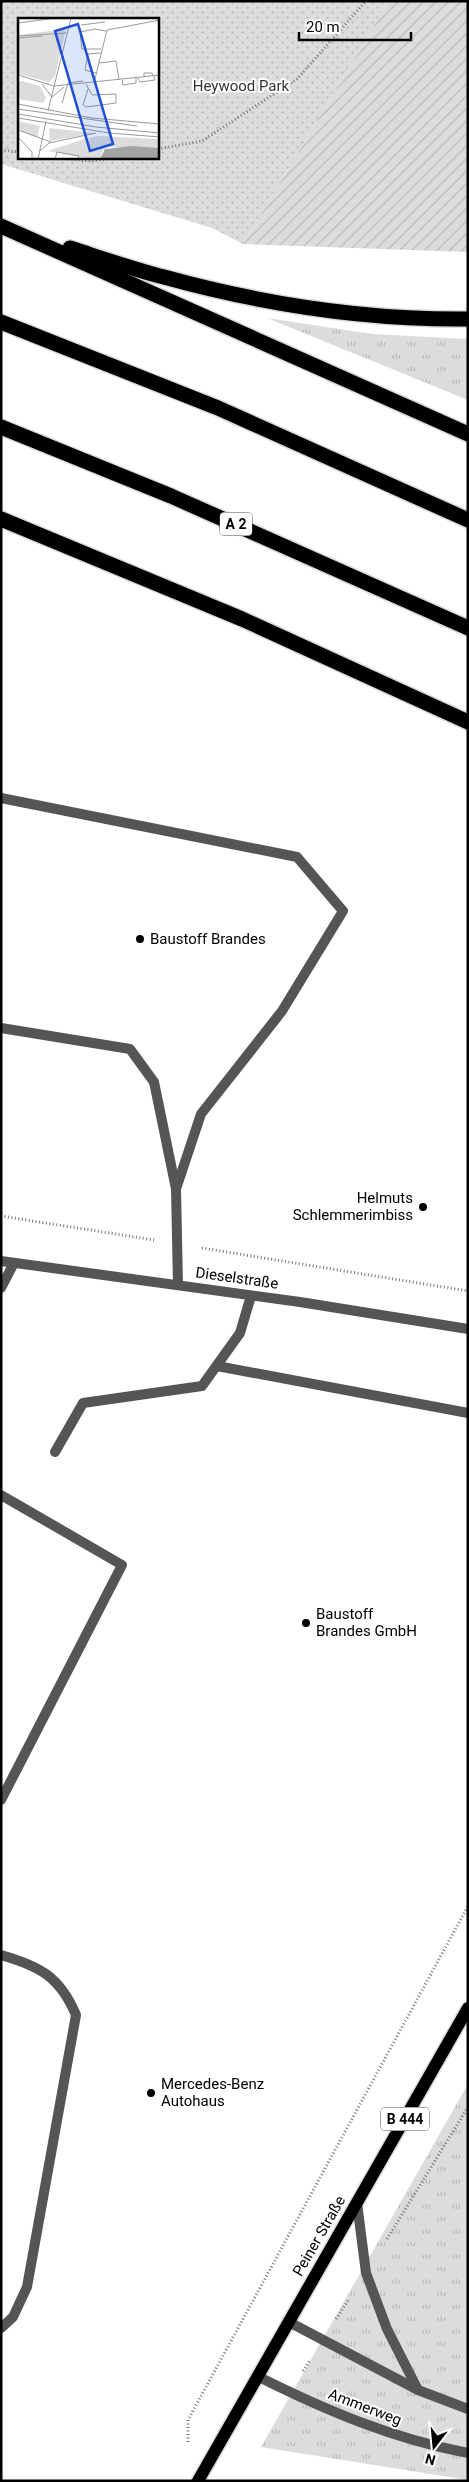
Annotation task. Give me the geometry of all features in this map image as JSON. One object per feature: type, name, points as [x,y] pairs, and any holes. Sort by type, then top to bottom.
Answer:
[{"type":"highway","points":[[4,227],[164,278],[268,300],[354,314],[468,319]]},
{"type":"highway","points":[[4,227],[468,434]]},
{"type":"highway","points":[[1,322],[218,408],[468,520]]},
{"type":"highway","name":"A 2","points":[[1,427],[171,496],[468,628]]},
{"type":"highway","points":[[1,518],[242,619],[468,722]]},
{"type":"main road","name":"Peiner Straße","points":[[198,2481],[468,2008]]},
{"type":"street","points":[[1,798],[297,857],[343,911],[282,1011],[201,1114],[176,1189]]},
{"type":"street","points":[[1,1028],[130,1049],[154,1082],[176,1189],[178,1285]]},
{"type":"street","name":"Dieselstraße","points":[[1,1260],[468,1328]]},
{"type":"street","points":[[1,1288],[14,1263]]},
{"type":"street","points":[[55,1452],[83,1403],[202,1386],[240,1333],[251,1296]]},
{"type":"street","points":[[217,1366],[468,1413]]},
{"type":"street","points":[[1,1495],[122,1566],[1,1800]]},
{"type":"street","points":[[1,1956],[24,1962],[52,1977],[68,1996],[76,2015],[27,2287],[13,2317],[1,2328]]},
{"type":"street","points":[[357,2203],[366,2273],[386,2329],[418,2390]]},
{"type":"street","points":[[289,2322],[418,2390],[468,2409]]},
{"type":"street","name":"Ammerweg","points":[[257,2376],[367,2427],[441,2448],[468,2453]]},
{"type":"path","points":[[159,149],[202,141],[297,78],[366,1]]},
{"type":"path","points":[[1,150],[18,152]]},
{"type":"path","points":[[70,159],[90,161],[103,159]]},
{"type":"path","points":[[1,1216],[468,1291]]},
{"type":"path","points":[[189,2446],[188,2420],[468,1906]]},
{"type":"path","points":[[366,2273],[468,2107]]},
{"type":"green space","name":"Heywood Park","points":[[1,1],[389,1],[243,244],[212,228],[1,164]]},
{"type":"green space","points":[[389,1],[468,1],[468,252],[243,244]]},
{"type":"green space","points":[[267,318],[372,334],[468,339],[468,400]]},
{"type":"green space","points":[[468,2084],[468,2480],[261,2447]]},
{"type":"place","name":"Baustoff Brandes","points":[[140,939]]},
{"type":"place","name":"Helmuts Schlemmerimbiss","points":[[423,1207]]},
{"type":"place","name":"Baustoff Brandes GmbH","points":[[306,1623]]},
{"type":"place","name":"Mercedes-Benz Autohaus","points":[[151,2093]]}]
